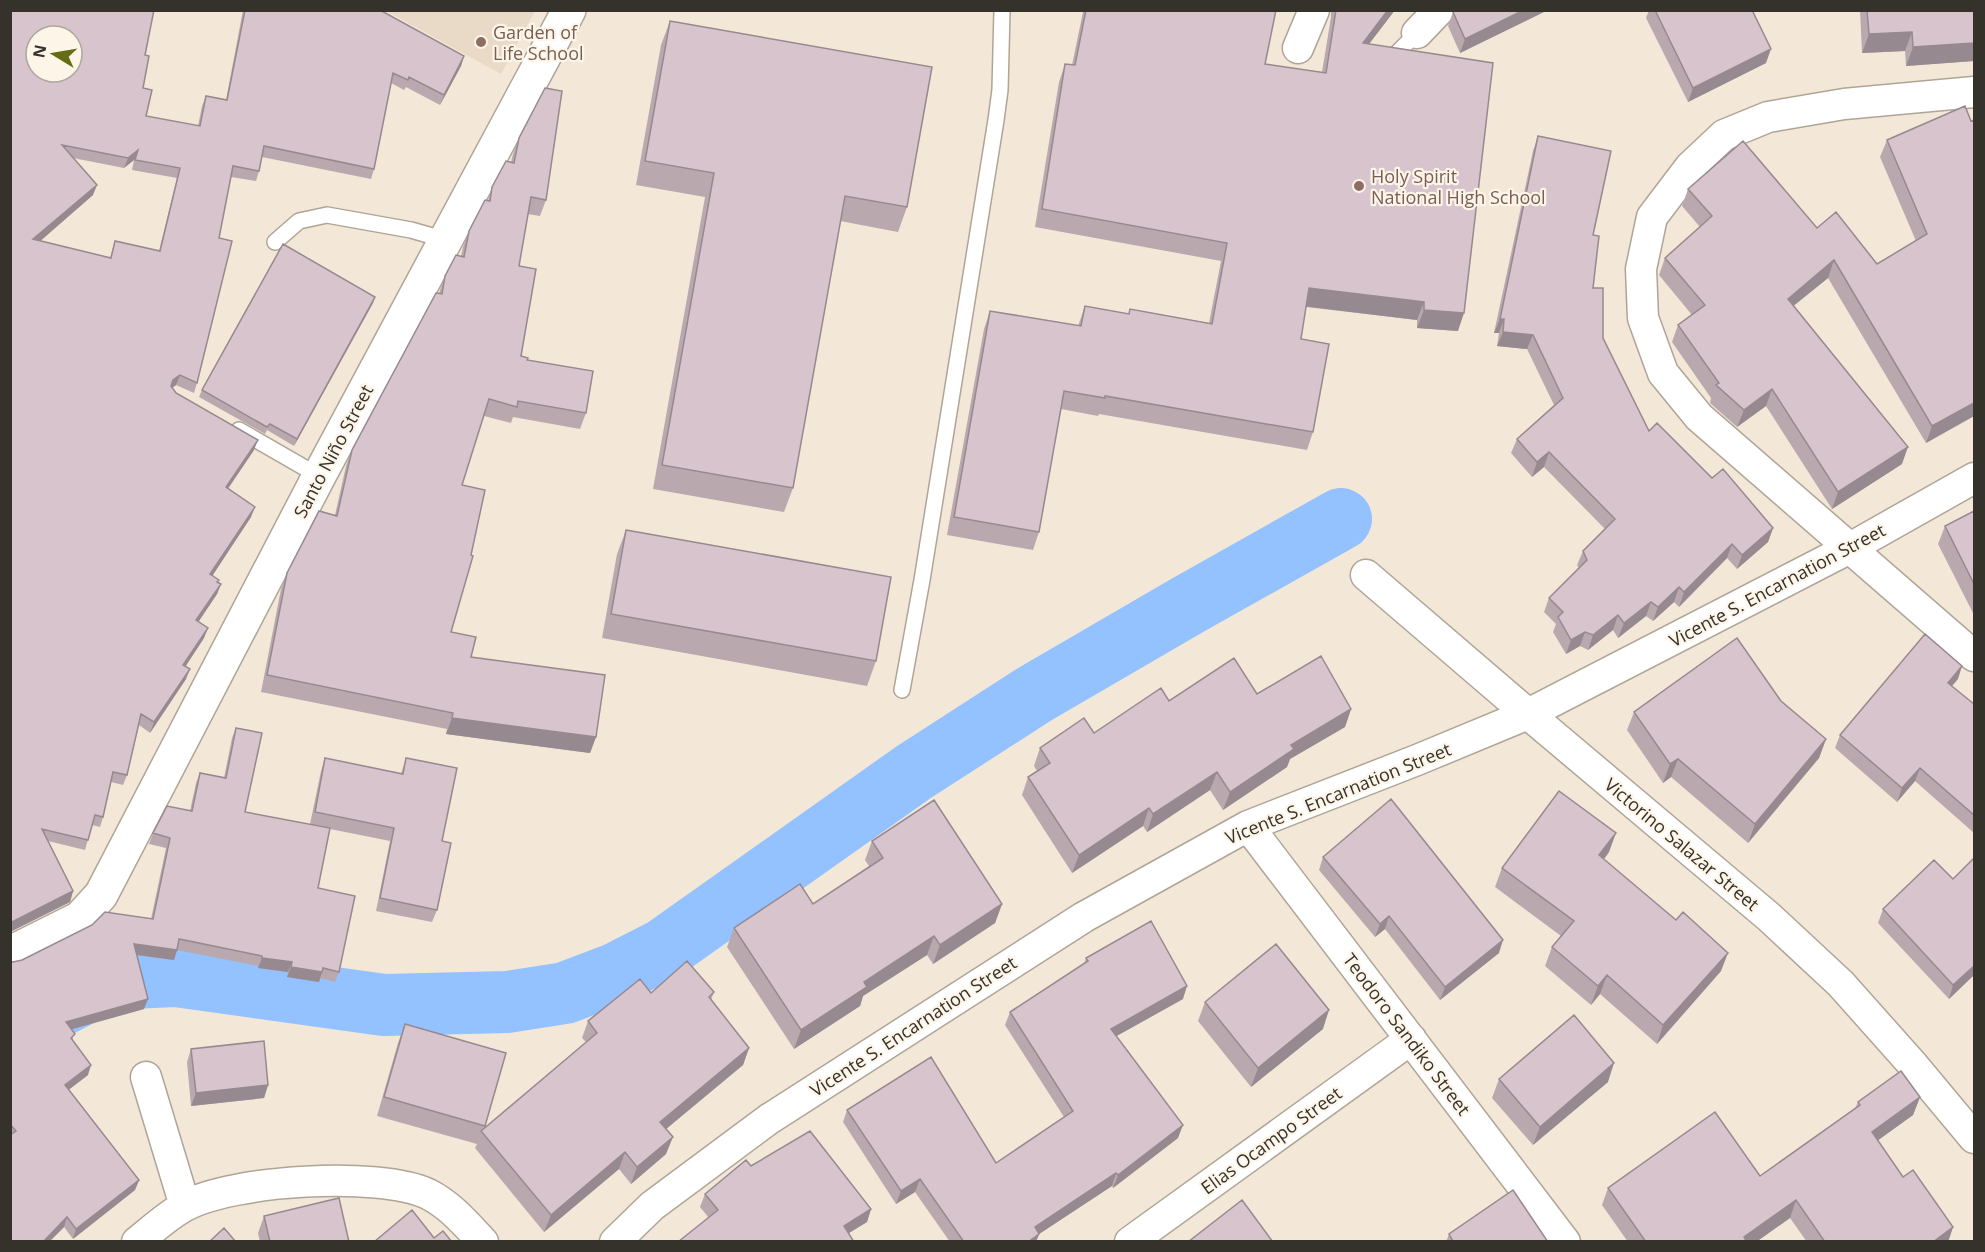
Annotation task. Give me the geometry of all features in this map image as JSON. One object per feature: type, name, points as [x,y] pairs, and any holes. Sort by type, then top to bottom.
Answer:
[{"type":"main road","name":"Santo Niño Street","points":[[10,953],[80,918],[101,895],[319,476],[569,10]]},
{"type":"street","points":[[1298,48],[1314,10]]},
{"type":"street","points":[[1417,33],[1439,10]]},
{"type":"street","points":[[1974,92],[1844,104],[1768,117],[1724,135],[1689,167],[1652,217],[1641,269],[1643,318],[1663,374],[1699,417],[1974,656]]},
{"type":"street","name":"Vicente S. Encarnation Street","points":[[615,1242],[652,1206],[769,1119],[1084,917],[1248,826],[1528,714],[1850,548],[1974,478]]},
{"type":"street","name":"Victorino Salazar Street","points":[[1366,574],[1769,917],[1841,984],[1974,1138]]},
{"type":"street","name":"Teodoro Sandiko Street","points":[[1248,826],[1565,1242]]},
{"type":"street","name":"Elias Ocampo Street","points":[[1130,1242],[1411,1039]]},
{"type":"street","points":[[146,1077],[185,1206]]},
{"type":"street","points":[[137,1242],[185,1206],[228,1190],[271,1184],[350,1181],[388,1184],[427,1194],[454,1211],[483,1242]]},
{"type":"lane","points":[[902,690],[924,569],[996,120],[1000,90],[1002,10]]},
{"type":"lane","points":[[1395,55],[1417,33]]},
{"type":"lane","points":[[275,242],[299,221],[327,215],[411,230],[446,240]]},
{"type":"lane","points":[[228,424],[319,476]]},
{"type":"shaded area","name":"Garden of Life School","points":[[386,11],[535,11],[501,74]]},
{"type":"building","points":[[10,10],[154,10],[145,55],[149,56],[143,88],[152,90],[146,116],[200,126],[206,96],[227,100],[245,10],[380,10],[464,56],[444,95],[409,77],[408,80],[393,73],[374,169],[264,146],[259,171],[233,166],[219,238],[232,241],[197,383],[180,375],[173,380],[171,386],[176,393],[258,440],[226,487],[255,507],[210,574],[221,584],[196,620],[208,628],[183,665],[190,669],[154,722],[141,714],[127,775],[113,772],[103,817],[95,815],[88,840],[42,829],[73,891],[10,923]],"holes":[[[62,145],[128,158],[138,150],[135,160],[180,168],[160,251],[115,241],[111,258],[33,239],[97,185]]]},
{"type":"building","points":[[1086,10],[1276,10],[1265,64],[1326,73],[1336,10],[1388,10],[1363,43],[1493,63],[1464,313],[1424,310],[1424,302],[1309,288],[1301,339],[1329,344],[1313,432],[1064,391],[1039,532],[954,517],[990,311],[1081,326],[1085,306],[1129,314],[1130,309],[1212,324],[1227,243],[1042,209],[1065,64],[1075,65]]},
{"type":"building","points":[[1454,10],[1524,10],[1465,39]]},
{"type":"building","points":[[1655,10],[1752,10],[1771,49],[1693,88]]},
{"type":"building","points":[[1867,10],[1974,10],[1974,43],[1913,47],[1912,32],[1869,34]]},
{"type":"building","points":[[670,21],[932,67],[907,207],[845,196],[793,488],[662,465],[714,173],[645,161]]},
{"type":"building","points":[[545,88],[562,91],[546,200],[531,197],[519,266],[536,269],[521,356],[528,358],[527,360],[593,371],[586,413],[518,401],[517,407],[489,399],[462,485],[485,490],[471,555],[473,556],[451,632],[476,637],[471,657],[605,675],[596,737],[452,718],[453,713],[267,675],[287,573],[319,511],[337,516],[352,450],[436,293],[442,294],[445,276],[456,255],[464,257],[469,231],[485,200],[490,201],[492,187],[506,161],[514,163],[519,138]]},
{"type":"building","points":[[1965,106],[1971,121],[1974,120],[1974,403],[1932,426],[1834,260],[1788,299],[1908,447],[1838,492],[1772,389],[1744,410],[1716,385],[1719,383],[1678,325],[1705,305],[1665,258],[1712,216],[1688,189],[1743,141],[1817,228],[1836,212],[1877,264],[1927,234],[1887,140]]},
{"type":"building","points":[[1538,136],[1611,151],[1593,235],[1599,236],[1593,288],[1603,288],[1603,338],[1649,431],[1657,423],[1712,478],[1723,469],[1773,528],[1742,555],[1732,544],[1684,592],[1679,587],[1658,607],[1651,602],[1624,623],[1618,615],[1593,635],[1585,632],[1571,640],[1558,617],[1563,612],[1549,598],[1587,560],[1583,551],[1615,519],[1549,452],[1537,462],[1517,439],[1563,398],[1533,335],[1503,332],[1504,319],[1500,319]]},
{"type":"building","points":[[283,244],[375,297],[297,439],[270,424],[267,427],[202,390]]},
{"type":"building","points":[[1974,511],[1974,584],[1945,526]]},
{"type":"building","points":[[626,530],[891,577],[876,661],[611,614]]},
{"type":"building","points":[[1925,634],[1962,666],[1948,683],[1974,704],[1974,815],[1920,768],[1902,788],[1840,735]]},
{"type":"building","points":[[1737,638],[1781,701],[1826,739],[1755,824],[1678,759],[1670,764],[1634,712]]},
{"type":"building","points":[[1321,656],[1351,709],[1291,745],[1294,749],[1230,792],[1217,772],[1153,814],[1149,808],[1079,855],[1028,777],[1050,763],[1040,748],[1084,718],[1094,733],[1161,688],[1169,701],[1234,658],[1257,694]]},
{"type":"building","points":[[236,728],[262,733],[245,812],[330,828],[318,888],[355,896],[339,972],[323,968],[322,972],[291,967],[292,962],[262,958],[262,956],[179,939],[177,950],[134,944],[148,999],[66,1022],[75,1034],[71,1038],[91,1065],[65,1085],[139,1180],[76,1229],[67,1217],[43,1242],[10,1242],[10,1135],[16,1131],[10,1124],[10,961],[22,960],[92,925],[105,912],[153,919],[170,838],[153,833],[167,806],[192,811],[200,773],[226,778]]},
{"type":"building","points":[[325,758],[403,774],[406,758],[457,768],[442,841],[451,843],[437,910],[380,898],[394,828],[315,812]]},
{"type":"building","points":[[1559,791],[1616,833],[1599,855],[1676,920],[1683,912],[1728,953],[1663,1025],[1607,975],[1598,986],[1552,947],[1574,921],[1502,868]]},
{"type":"building","points":[[1391,799],[1503,940],[1445,987],[1389,916],[1380,924],[1323,857]]},
{"type":"building","points":[[934,800],[1002,904],[940,945],[934,936],[864,982],[867,987],[801,1030],[734,928],[800,884],[813,904],[883,858],[872,841]]},
{"type":"building","points":[[1974,858],[1974,966],[1953,985],[1883,909],[1934,860],[1953,879]]},
{"type":"building","points":[[1151,921],[1187,986],[1111,1029],[1183,1125],[1118,1175],[1116,1173],[1035,1227],[1039,1234],[1028,1242],[964,1242],[920,1179],[901,1191],[847,1110],[931,1057],[996,1163],[1073,1111],[1010,1012],[1088,961],[1086,958]]},
{"type":"building","points":[[1276,944],[1329,1010],[1258,1068],[1205,1002]]},
{"type":"building","points":[[687,961],[714,992],[709,997],[749,1048],[660,1122],[673,1137],[637,1167],[625,1152],[551,1215],[481,1131],[597,1033],[588,1021],[640,979],[651,993]]},
{"type":"building","points":[[1574,1015],[1614,1063],[1540,1127],[1499,1079]]},
{"type":"building","points":[[405,1024],[506,1053],[485,1126],[384,1097]]},
{"type":"building","points":[[264,1041],[268,1085],[196,1093],[191,1049]]},
{"type":"building","points":[[1901,1071],[1920,1097],[1872,1132],[1903,1177],[1913,1170],[1953,1227],[1933,1242],[1825,1242],[1796,1200],[1744,1237],[1747,1242],[1646,1242],[1608,1188],[1715,1112],[1760,1176],[1860,1105],[1858,1102]]},
{"type":"building","points":[[810,1131],[871,1209],[844,1226],[854,1242],[678,1242],[718,1210],[705,1194],[746,1160],[751,1166]]},
{"type":"building","points":[[1513,1190],[1548,1242],[1452,1242],[1449,1234]]},
{"type":"building","points":[[339,1198],[349,1242],[270,1242],[264,1216]]},
{"type":"building","points":[[1242,1200],[1273,1242],[1188,1242]]},
{"type":"building","points":[[412,1210],[434,1238],[443,1231],[452,1242],[374,1242]]},
{"type":"building","points":[[224,1228],[236,1242],[209,1242]]},
{"type":"waterway","points":[[10,1051],[19,1034],[36,1018],[87,992],[129,978],[176,976],[384,1005],[508,1002],[565,993],[615,974],[664,949],[914,772],[1035,694],[1341,519]]},
{"type":"place","name":"Garden of Life School","points":[[481,42]]},
{"type":"place","name":"Holy Spirit National High School","points":[[1359,186]]}]
